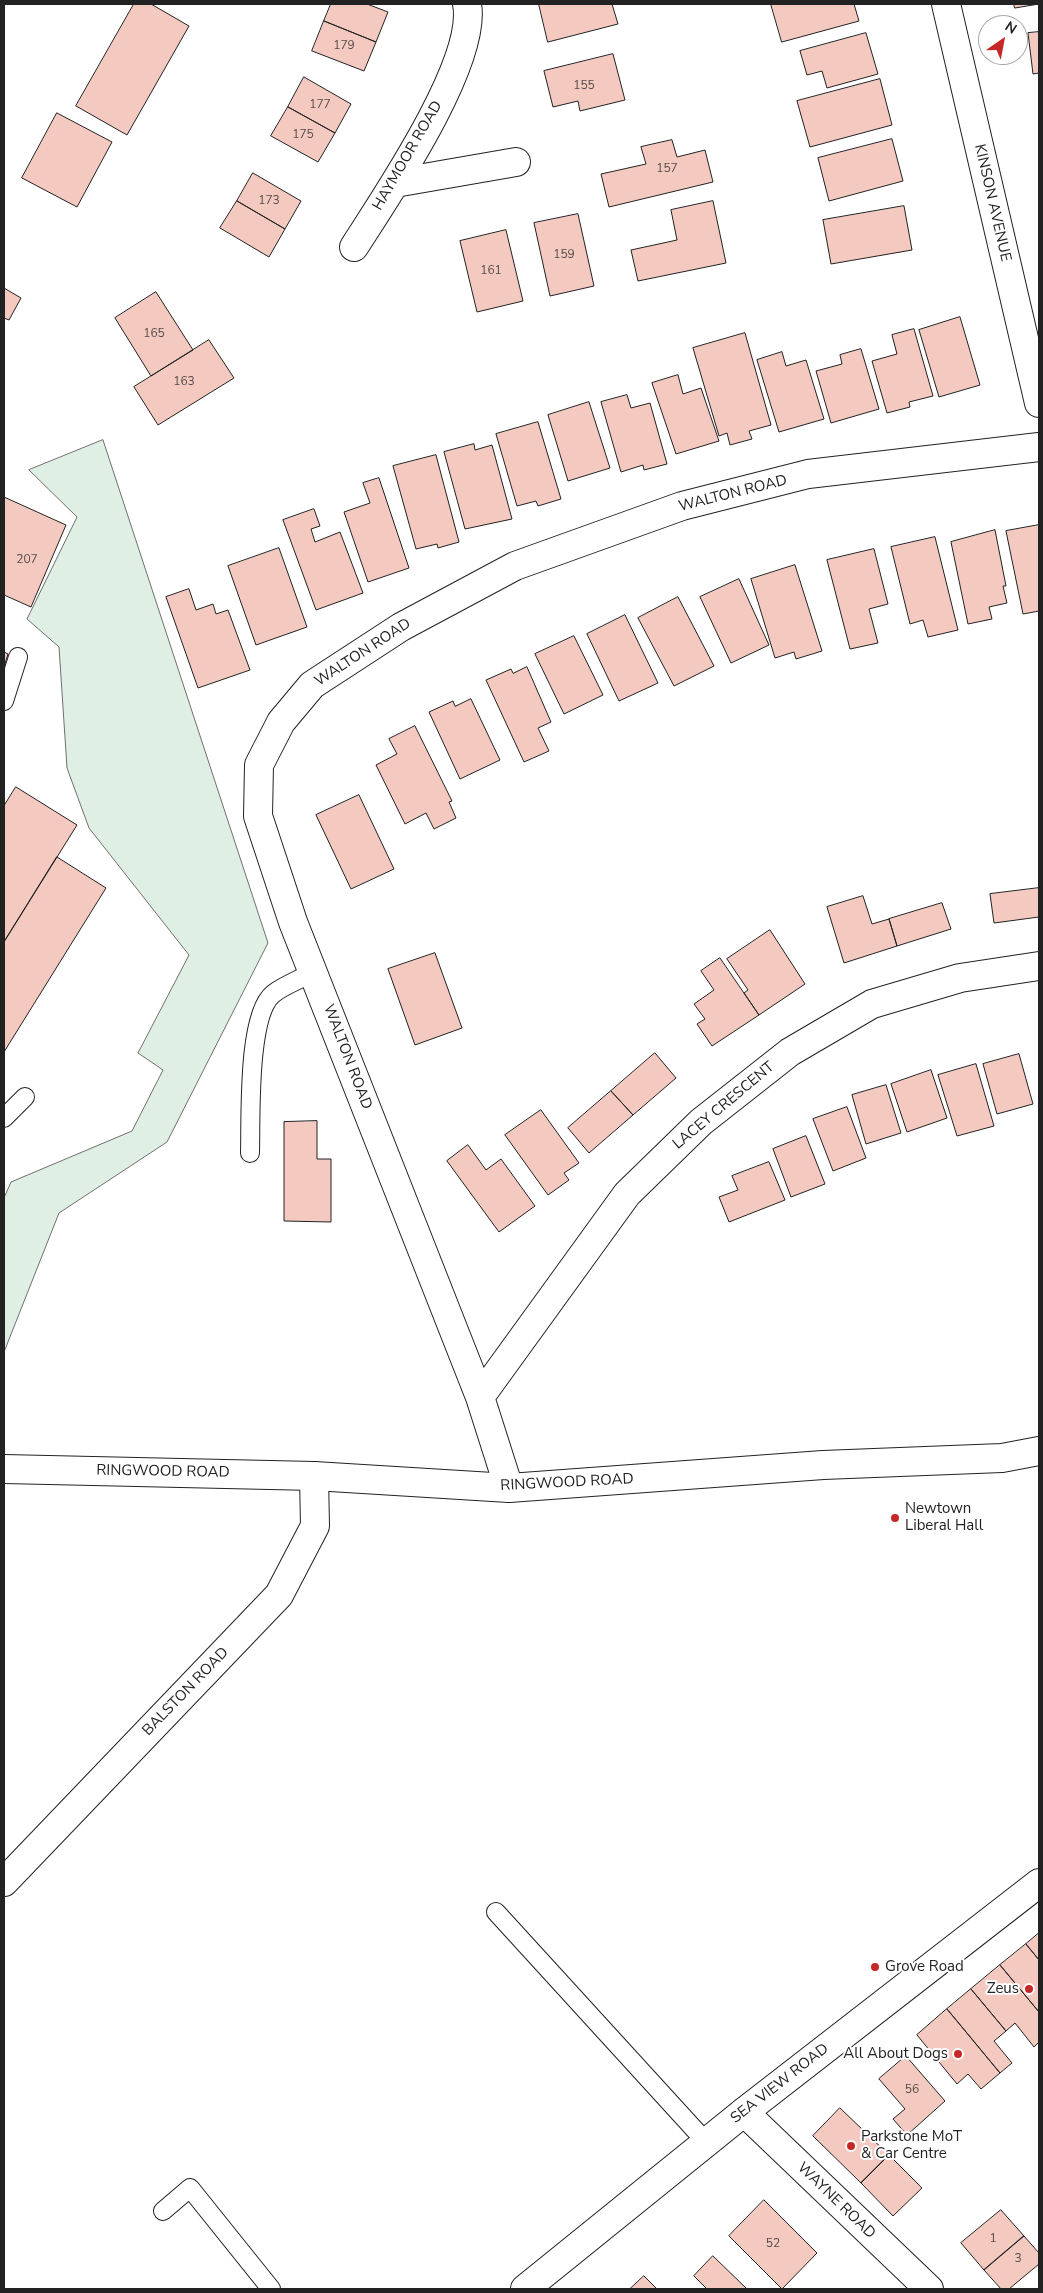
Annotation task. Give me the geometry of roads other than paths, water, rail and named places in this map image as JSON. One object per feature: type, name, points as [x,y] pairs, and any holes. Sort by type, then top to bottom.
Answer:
[{"type":"street","name":"HAYMOOR ROAD","points":[[354,247],[396,183],[431,121],[461,48],[468,12],[467,4]]},
{"type":"street","name":"KINSON AVENUE","points":[[946,4],[1039,403]]},
{"type":"street","points":[[396,183],[516,162]]},
{"type":"street","name":"WALTON ROAD","points":[[509,1488],[480,1397],[293,922],[258,816],[259,765],[281,722],[312,685],[400,627],[515,566],[682,506],[808,474],[1039,446]]},
{"type":"street","name":"LACEY CRESCENT","points":[[480,1397],[626,1194],[701,1122],[790,1052],[872,1004],[960,978],[1039,966]]},
{"type":"street","name":"RINGWOOD ROAD","points":[[4,1469],[314,1476],[509,1488],[823,1465],[1002,1458],[1039,1450]]},
{"type":"street","name":"BALSTON ROAD","points":[[4,1882],[279,1595],[315,1526],[314,1476]]},
{"type":"street","name":"SEA VIEW ROAD","points":[[525,2289],[706,2142],[1039,1883]]},
{"type":"street","name":"WAYNE ROAD","points":[[744,2112],[929,2289]]},
{"type":"lane","points":[[4,701],[18,657]]},
{"type":"lane","points":[[250,1153],[254,1046],[262,1011],[272,995],[314,972]]},
{"type":"lane","points":[[4,1118],[25,1097]]},
{"type":"lane","points":[[496,1912],[706,2142]]},
{"type":"lane","points":[[164,2210],[190,2188],[271,2289]]},
{"type":"place","name":"Newtown Liberal Hall","points":[[895,1518]]},
{"type":"place","name":"Grove Road","points":[[875,1967]]},
{"type":"place","name":"Zeus","points":[[1029,1989]]},
{"type":"place","name":"All About Dogs","points":[[958,2054]]},
{"type":"place","name":"Parkstone MoT & Car Centre","points":[[851,2146]]}]
